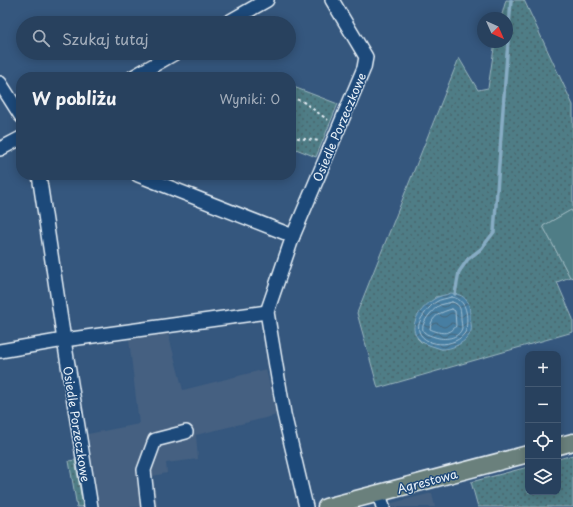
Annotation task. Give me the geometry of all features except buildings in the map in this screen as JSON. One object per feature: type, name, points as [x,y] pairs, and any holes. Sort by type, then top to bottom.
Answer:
[{"type":"main road","points":[[561,445],[573,442]]},
{"type":"main road","name":"Agrestowa","points":[[326,507],[381,500],[525,455]]},
{"type":"street","points":[[239,16],[267,0]]},
{"type":"street","name":"Osiedle Porzeczkowe","points":[[306,507],[284,414],[268,312],[293,236],[364,68],[366,57],[332,0]]},
{"type":"street","points":[[142,72],[163,60]]},
{"type":"street","points":[[0,83],[16,108]]},
{"type":"street","points":[[0,150],[16,141]]},
{"type":"street","name":"Osiedle Porzeczkowe","points":[[40,180],[91,507]]},
{"type":"street","points":[[151,180],[293,236]]},
{"type":"street","points":[[0,351],[64,340],[268,312]]},
{"type":"street","points":[[148,507],[144,470],[155,440],[186,432]]},
{"type":"path","points":[[296,99],[302,101],[328,120]]},
{"type":"path","points":[[296,138],[320,141]]},
{"type":"shaded area","points":[[168,333],[183,390],[266,369],[277,415],[196,435],[198,459],[166,463],[167,473],[153,476],[158,507],[99,507],[88,434],[139,424],[129,339]]},
{"type":"shaded area","points":[[432,493],[435,507],[388,507],[388,504]]},
{"type":"green space","points":[[506,0],[524,0],[573,105],[573,213],[571,210],[543,226],[570,277],[557,282],[573,319],[573,332],[378,388],[357,313],[459,58],[478,90],[488,88],[494,48],[513,48],[513,12],[503,12]],"holes":[[[442,296],[458,345],[442,349],[421,342],[417,338],[435,297]]]},
{"type":"green space","points":[[296,88],[338,104],[316,157],[296,149]]},
{"type":"green space","points":[[571,210],[573,213],[573,278],[570,277],[543,226]]},
{"type":"green space","points":[[573,455],[573,507],[478,507],[471,482],[525,468],[525,495],[561,495],[561,458]]},
{"type":"green space","points":[[75,460],[83,507],[77,507],[69,461]]},
{"type":"water","points":[[451,293],[462,296],[467,301],[470,310],[471,330],[463,342],[454,347],[441,349],[421,341],[416,335],[414,329],[415,323],[417,316],[428,304],[436,298]]},
{"type":"waterway","points":[[455,294],[459,272],[468,259],[481,249],[494,232],[511,0]]}]
